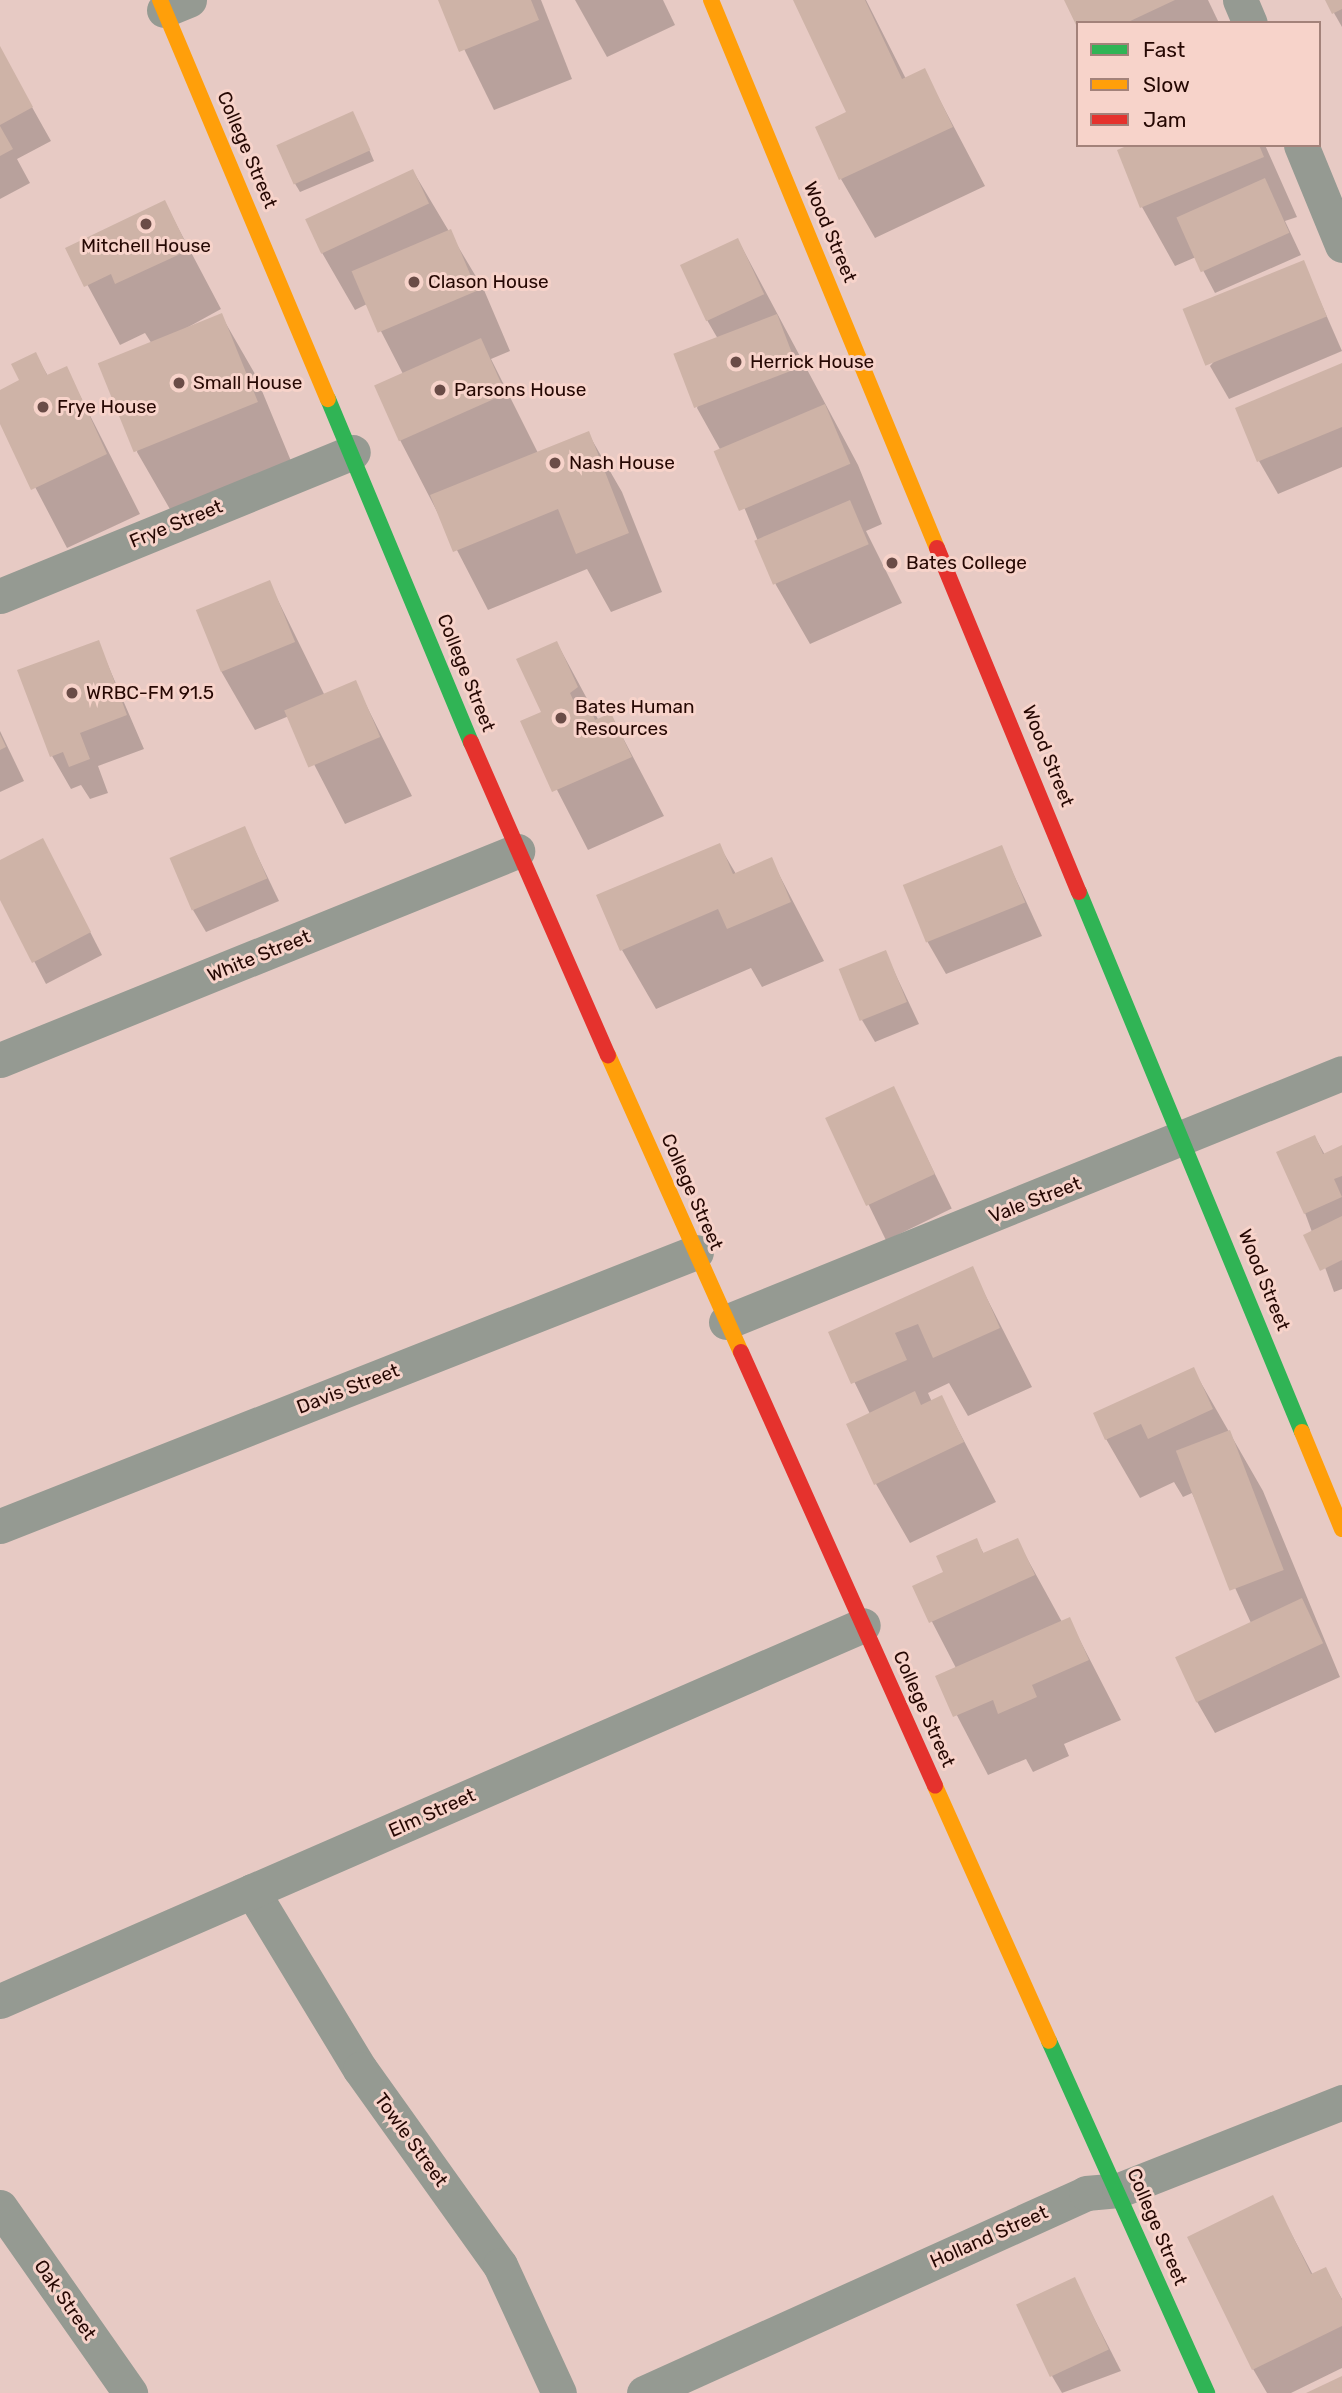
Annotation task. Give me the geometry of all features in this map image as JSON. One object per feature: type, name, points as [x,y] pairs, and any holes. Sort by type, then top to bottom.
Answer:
[{"type":"main road","name":"Wood Street","points":[[711,0],[1342,1529]]},
{"type":"main road","name":"College Street","points":[[171,3],[517,852],[726,1322],[1119,2190],[1206,2393]]},
{"type":"street","points":[[1241,0],[1249,21]]},
{"type":"street","points":[[1302,147],[1342,245]]},
{"type":"street","name":"Frye Street","points":[[0,596],[353,452]]},
{"type":"street","name":"White Street","points":[[0,1060],[517,852]]},
{"type":"street","name":"Vale Street","points":[[726,1322],[1184,1141],[1342,1073]]},
{"type":"street","name":"Davis Street","points":[[0,1526],[696,1252]]},
{"type":"street","name":"Elm Street","points":[[0,2001],[863,1625]]},
{"type":"street","name":"Towle Street","points":[[252,1891],[360,2069],[500,2264],[559,2393]]},
{"type":"street","name":"Holland Street","points":[[644,2393],[1086,2193],[1119,2190],[1342,2102]]},
{"type":"street","name":"Oak Street","points":[[0,2207],[130,2393]]},
{"type":"building","points":[[438,0],[531,0],[539,20],[459,52]]},
{"type":"building","points":[[793,0],[865,0],[902,79],[925,68],[953,127],[839,180],[815,127],[846,112]]},
{"type":"building","points":[[1064,0],[1175,0],[1130,21],[1076,21],[1076,25]]},
{"type":"building","points":[[1325,0],[1342,0],[1342,9],[1332,14]]},
{"type":"building","points":[[0,46],[33,107],[0,125]]},
{"type":"building","points":[[353,111],[370,150],[294,184],[276,145]]},
{"type":"building","points":[[0,126],[13,149],[0,156]]},
{"type":"building","points":[[1124,147],[1260,147],[1264,157],[1140,208],[1117,150]]},
{"type":"building","points":[[413,169],[429,203],[321,254],[305,219]]},
{"type":"building","points":[[1265,178],[1289,233],[1201,272],[1176,217]]},
{"type":"building","name":"Mitchell House","points":[[165,200],[189,250],[115,284],[111,274],[84,287],[65,248]]},
{"type":"building","name":"Clason House","points":[[451,229],[477,291],[378,333],[352,271]]},
{"type":"building","points":[[738,238],[764,294],[706,321],[680,265]]},
{"type":"building","points":[[1304,260],[1327,317],[1205,366],[1183,309]]},
{"type":"building","name":"Small House","points":[[222,313],[258,402],[134,452],[98,363]]},
{"type":"building","name":"Herrick House","points":[[777,314],[798,368],[694,408],[673,354]]},
{"type":"building","name":"Parsons House","points":[[481,338],[506,394],[399,441],[374,386]]},
{"type":"building","name":"Frye House","points":[[36,352],[47,375],[67,366],[107,454],[31,490],[0,424],[0,390],[19,380],[11,364]]},
{"type":"building","points":[[1342,363],[1342,427],[1257,462],[1235,408]]},
{"type":"building","points":[[825,404],[850,464],[739,511],[714,451]]},
{"type":"building","name":"Nash House","points":[[589,431],[629,533],[576,554],[558,509],[453,552],[430,495]]},
{"type":"building","points":[[850,500],[869,544],[773,585],[754,541]]},
{"type":"building","points":[[270,580],[295,642],[221,672],[196,610]]},
{"type":"building","name":"WRBC-FM 91.5","points":[[99,640],[127,715],[80,733],[90,759],[69,767],[63,752],[50,757],[17,670]]},
{"type":"building","name":"Bates Human Resources","points":[[557,641],[578,687],[570,693],[580,715],[591,710],[595,720],[611,713],[632,757],[552,792],[520,721],[541,712],[516,659]]},
{"type":"building","points":[[356,680],[380,737],[308,768],[284,710]]},
{"type":"building","points":[[0,734],[6,747],[0,750]]},
{"type":"building","points":[[245,826],[267,878],[192,911],[170,858]]},
{"type":"building","points":[[43,838],[91,932],[32,963],[0,900],[0,860]]},
{"type":"building","points":[[720,843],[733,874],[772,857],[791,902],[727,929],[718,909],[620,951],[596,895]]},
{"type":"building","points":[[1002,845],[1025,902],[926,943],[903,885]]},
{"type":"building","points":[[886,950],[907,1002],[860,1021],[839,969]]},
{"type":"building","points":[[894,1086],[935,1174],[866,1206],[825,1118]]},
{"type":"building","points":[[1315,1135],[1323,1154],[1342,1145],[1342,1176],[1334,1179],[1342,1197],[1304,1214],[1276,1152]]},
{"type":"building","points":[[1342,1216],[1342,1260],[1320,1271],[1303,1235]]},
{"type":"building","points":[[973,1266],[1000,1328],[933,1358],[918,1324],[895,1333],[907,1360],[851,1384],[828,1332]]},
{"type":"building","points":[[1194,1367],[1213,1409],[1148,1439],[1141,1424],[1105,1440],[1093,1413]]},
{"type":"building","points":[[915,1391],[921,1405],[942,1395],[964,1442],[874,1485],[846,1424]]},
{"type":"building","points":[[1230,1430],[1284,1570],[1230,1591],[1176,1451]]},
{"type":"building","points":[[977,1538],[983,1553],[1018,1538],[1035,1575],[929,1623],[912,1586],[943,1572],[936,1556]]},
{"type":"building","points":[[1302,1598],[1323,1643],[1196,1702],[1175,1657]]},
{"type":"building","points":[[1070,1617],[1089,1660],[1032,1685],[1037,1697],[998,1714],[993,1700],[953,1717],[935,1676]]},
{"type":"building","points":[[1273,2195],[1311,2274],[1326,2267],[1342,2300],[1342,2326],[1252,2370],[1187,2237]]},
{"type":"building","points":[[1075,2277],[1109,2350],[1050,2377],[1016,2304]]},
{"type":"building","points":[[1342,2376],[1342,2393],[1306,2393]]},
{"type":"traffic: fast","points":[[328,399],[471,742]]},
{"type":"traffic: fast","points":[[1079,892],[1302,1432]]},
{"type":"traffic: fast","points":[[1049,2041],[1207,2393]]},
{"type":"traffic: slow","points":[[160,0],[328,399]]},
{"type":"traffic: slow","points":[[711,0],[937,548]]},
{"type":"traffic: slow","points":[[608,1055],[741,1352]]},
{"type":"traffic: slow","points":[[1302,1432],[1342,1529]]},
{"type":"traffic: slow","points":[[935,1786],[1049,2041]]},
{"type":"traffic: jam","points":[[937,548],[1079,892]]},
{"type":"traffic: jam","points":[[471,742],[608,1055]]},
{"type":"traffic: jam","points":[[741,1352],[935,1786]]},
{"type":"place","name":"Mitchell House","points":[[146,224]]},
{"type":"place","name":"Clason House","points":[[414,282]]},
{"type":"place","name":"Herrick House","points":[[736,362]]},
{"type":"place","name":"Small House","points":[[179,383]]},
{"type":"place","name":"Parsons House","points":[[440,390]]},
{"type":"place","name":"Frye House","points":[[43,407]]},
{"type":"place","name":"Nash House","points":[[555,463]]},
{"type":"place","name":"Bates College","points":[[892,563]]},
{"type":"place","name":"WRBC-FM 91.5","points":[[72,693]]},
{"type":"place","name":"Bates Human Resources","points":[[561,718]]}]
